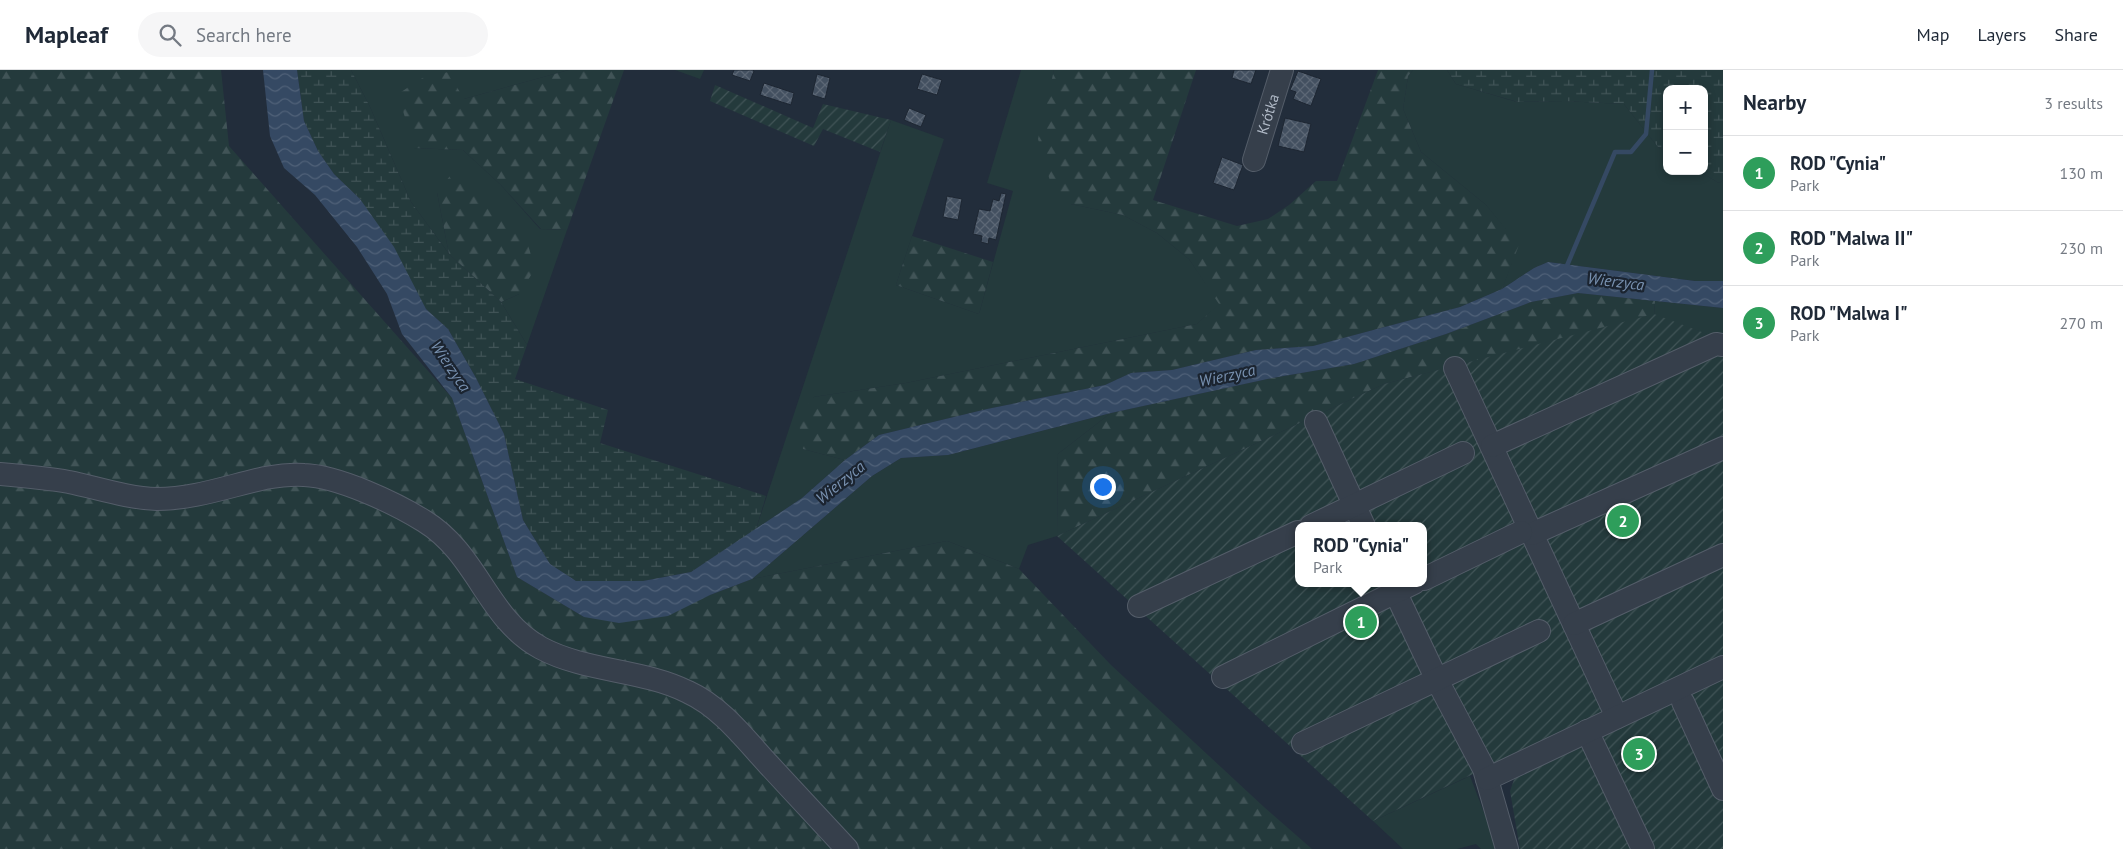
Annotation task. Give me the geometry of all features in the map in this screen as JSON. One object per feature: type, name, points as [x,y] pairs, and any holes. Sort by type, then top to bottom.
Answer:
[{"type":"street","name":"Krótka","points":[[1254,160],[1282,70]]},
{"type":"street","points":[[1492,446],[1716,344],[1723,345]]},
{"type":"street","points":[[1455,368],[1492,446],[1526,533],[1574,624],[1617,716]]},
{"type":"street","points":[[1316,422],[1362,522]]},
{"type":"street","points":[[1427,578],[1723,448]]},
{"type":"street","points":[[1320,522],[1463,453]]},
{"type":"street","points":[[0,474],[67,482],[156,499],[197,494],[266,478],[306,475],[334,481],[379,499],[425,522],[450,541],[470,564],[510,623],[526,639],[561,657],[665,683],[689,692],[709,705],[746,739],[846,849]]},
{"type":"street","points":[[1139,606],[1295,533]]},
{"type":"street","points":[[1574,624],[1723,554]]},
{"type":"street","points":[[1223,677],[1398,587]]},
{"type":"street","points":[[1400,587],[1437,680],[1485,774],[1507,849]]},
{"type":"street","points":[[1303,743],[1539,631]]},
{"type":"street","points":[[1485,774],[1587,730],[1723,667]]},
{"type":"street","points":[[1683,702],[1723,789]]},
{"type":"street","points":[[1587,730],[1643,849]]},
{"type":"green space","points":[[0,70],[221,70],[229,146],[452,398],[517,577],[584,617],[710,595],[752,579],[947,541],[1019,569],[1111,665],[1312,849],[0,849]]},
{"type":"green space","points":[[297,70],[351,70],[370,107],[411,202],[449,254],[501,302],[527,345],[515,379],[608,410],[600,443],[766,496],[756,529],[691,572],[643,581],[576,581],[550,564],[523,520],[504,434],[476,378],[448,329],[426,309],[360,199],[334,174],[318,151],[304,121]]},
{"type":"green space","points":[[351,70],[569,70],[464,99],[414,148],[463,150],[501,185],[540,229],[567,230],[527,345],[501,302],[519,294],[437,192],[449,254],[411,202],[370,107]]},
{"type":"green space","points":[[569,70],[624,70],[567,230],[541,229],[501,185],[463,150],[414,148],[398,94],[424,77],[448,72],[464,99]]},
{"type":"green space","points":[[675,70],[704,70],[700,79]]},
{"type":"green space","points":[[1021,70],[1054,70],[1051,87],[1071,204],[1123,215],[1157,233],[1189,259],[1220,304],[1197,324],[906,383],[814,397],[803,449],[845,460],[802,498],[756,529],[891,120],[944,139],[896,285],[979,314],[1013,191],[987,183]]},
{"type":"green space","points":[[1054,70],[1196,70],[1153,200],[1237,226],[1268,219],[1289,205],[1316,181],[1337,181],[1378,70],[1413,70],[1408,76],[1403,109],[1421,152],[1486,205],[1519,245],[1502,289],[1460,307],[1313,346],[1256,350],[1172,370],[1131,373],[1105,385],[987,409],[879,435],[845,460],[803,449],[798,417],[814,397],[906,383],[1197,324],[1219,304],[1189,259],[1157,233],[1123,215],[1071,204],[1052,188],[1038,139]]},
{"type":"green space","points":[[1413,70],[1447,70],[1456,84],[1517,102],[1564,101],[1624,104],[1658,147],[1663,150],[1663,175],[1706,175],[1719,183],[1723,180],[1723,281],[1695,281],[1548,262],[1534,268],[1502,289],[1518,245],[1486,205],[1421,152],[1403,109],[1408,76]]},
{"type":"green space","points":[[1447,70],[1723,70],[1723,180],[1719,183],[1706,175],[1708,175],[1708,85],[1663,85],[1663,150],[1658,147],[1624,104],[1564,101],[1518,102],[1456,84]]},
{"type":"green space","points":[[715,85],[813,128],[823,104],[891,120],[880,152],[823,129],[814,146],[710,101]]},
{"type":"green space","points":[[450,176],[524,231],[535,269],[519,294],[501,302],[449,254],[437,192]]},
{"type":"green space","points":[[912,236],[993,262],[979,314],[896,285]]},
{"type":"green space","points":[[1578,293],[1655,301],[1654,315],[1384,384],[1057,536],[1058,454],[1111,413],[1272,378],[1354,364],[1446,334],[1531,302]]},
{"type":"green space","points":[[1655,301],[1723,308],[1723,340],[1654,315]]},
{"type":"green space","points":[[1654,314],[1723,340],[1723,849],[1520,849],[1510,791],[1517,771],[1484,769],[1373,821],[1057,536],[1384,384]]},
{"type":"green space","points":[[1111,413],[1058,454],[1057,536],[1028,545],[1019,569],[947,541],[752,579],[872,476],[901,458],[948,455]]},
{"type":"green space","points":[[1470,776],[1498,849],[1481,849],[1476,844],[1457,849],[1403,849],[1373,821]]},
{"type":"water","name":"Wierzyca","points":[[263,70],[297,70],[304,121],[318,151],[334,174],[360,199],[394,247],[426,309],[448,329],[476,378],[504,434],[523,520],[550,564],[576,581],[643,581],[691,572],[802,498],[845,460],[879,435],[987,409],[1105,385],[1131,373],[1172,370],[1256,350],[1313,346],[1460,307],[1502,289],[1534,268],[1548,262],[1695,281],[1723,281],[1723,308],[1578,293],[1531,302],[1446,334],[1354,364],[1272,378],[1111,413],[948,455],[901,458],[872,476],[752,579],[710,595],[668,616],[619,623],[584,617],[517,577],[452,398],[402,334],[387,294],[357,247],[315,195],[284,168],[270,136]]},
{"type":"building","points":[[734,70],[754,71],[750,81],[732,75]]},
{"type":"building","points":[[1234,70],[1256,70],[1251,84],[1232,78]]},
{"type":"building","points":[[1298,71],[1321,79],[1311,106],[1293,99],[1296,92],[1290,90]]},
{"type":"building","points":[[817,74],[830,78],[825,99],[812,95]]},
{"type":"building","points":[[922,74],[942,80],[937,95],[917,89]]},
{"type":"building","points":[[764,83],[794,93],[791,105],[760,95]]},
{"type":"building","points":[[909,108],[926,115],[921,127],[904,120]]},
{"type":"building","points":[[1285,118],[1311,124],[1304,152],[1278,146]]},
{"type":"building","points":[[1222,157],[1243,165],[1234,190],[1213,183]]},
{"type":"building","points":[[1001,193],[1006,194],[996,240],[989,238],[988,244],[981,242],[982,236],[973,234],[979,209],[990,211],[993,199],[999,201]]},
{"type":"building","points":[[947,196],[962,199],[958,220],[943,217]]},
{"type":"waterway","points":[[1566,268],[1615,152],[1631,152],[1646,134],[1652,70]]},
{"type":"place","name":"ROD \"Malwa II\"","points":[[1623,521]]},
{"type":"place","name":"ROD \"Cynia\"","points":[[1361,622]]},
{"type":"place","name":"ROD \"Malwa I\"","points":[[1639,754]]}]
